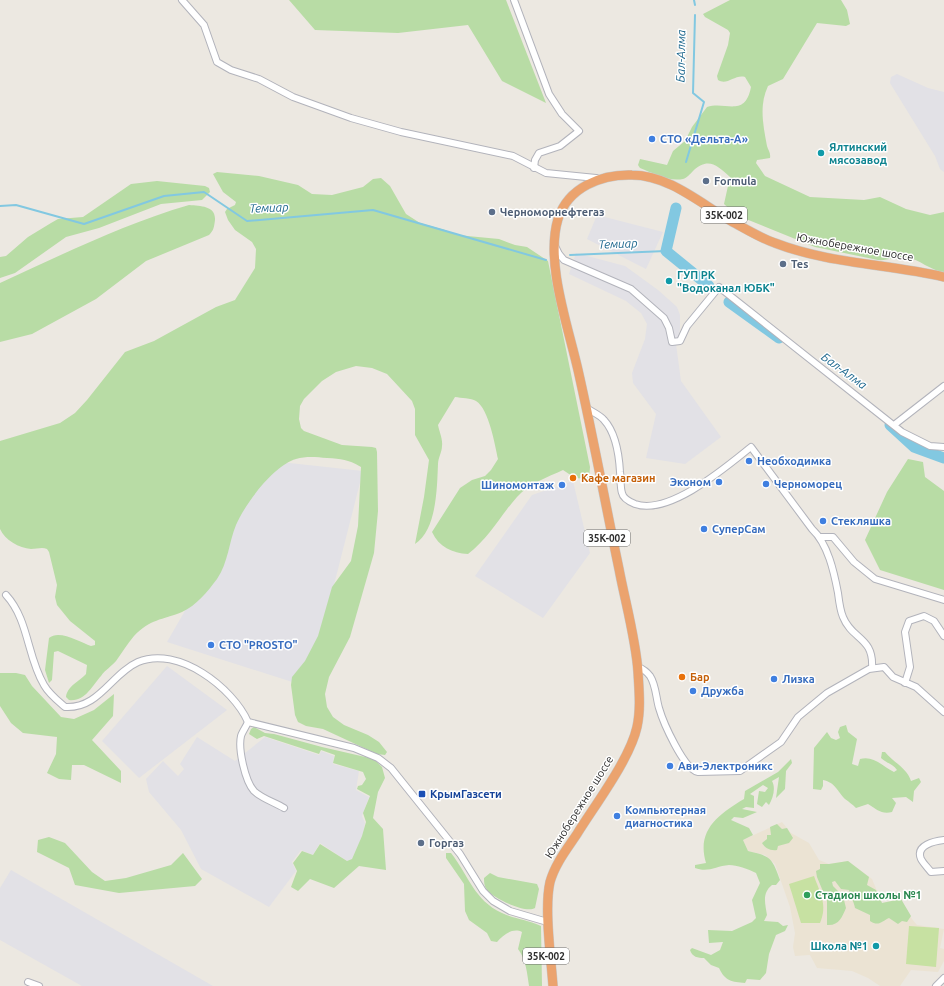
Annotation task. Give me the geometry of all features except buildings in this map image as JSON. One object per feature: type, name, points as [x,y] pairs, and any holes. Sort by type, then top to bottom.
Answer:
[{"type":"highway","name":"Южнобережное шоссе","points":[[553,986],[549,934],[549,895],[550,883],[555,867],[605,790],[630,747],[637,729],[639,711],[636,667],[561,295],[553,245],[554,223],[564,203],[573,192],[596,178],[607,175],[634,173],[650,176],[678,188],[734,222],[775,242],[853,261],[941,275]]},
{"type":"highway","name":"Южнобережное шоссе","points":[[553,245],[560,213],[571,198],[597,179],[633,175],[650,178],[679,189],[734,222],[774,243],[785,247],[854,262],[941,275]]},
{"type":"highway","name":"Южнобережное шоссе","points":[[548,986],[544,923],[545,882],[551,866],[630,743],[636,713],[636,667]]},
{"type":"street","points":[[182,0],[204,25],[217,62],[225,68],[259,79],[296,98],[351,118],[401,132],[512,156],[546,173],[596,178]]},
{"type":"street","points":[[514,0],[549,94],[562,114],[579,131],[560,146],[539,153],[535,160],[534,168]]},
{"type":"street","points":[[553,245],[564,260],[631,289],[657,310],[664,318],[672,342],[680,341],[687,326],[719,287],[902,432],[930,446],[944,448]]},
{"type":"street","points":[[894,425],[944,386]]},
{"type":"street","points":[[584,409],[603,419],[611,430],[619,458],[622,494],[629,502],[639,506],[651,506],[667,502],[685,494],[751,447],[820,537],[834,572],[842,616],[848,627],[869,646],[872,658],[872,668]]},
{"type":"street","points":[[820,537],[833,537],[854,562],[876,579],[944,600]]},
{"type":"street","points":[[6,595],[14,605],[21,621],[44,685],[65,707],[74,708],[86,704],[102,693],[125,670],[139,662],[158,658],[177,661],[196,669],[216,682],[244,713],[248,722]]},
{"type":"street","points":[[905,684],[910,667],[905,632],[908,621],[924,616],[934,621],[944,636]]},
{"type":"street","points":[[636,667],[644,670],[651,677],[664,724],[687,766],[693,772],[740,771],[781,742],[798,717],[827,693],[854,676],[872,668],[884,667],[893,677],[905,684],[916,687],[944,712]]},
{"type":"street","points":[[248,722],[241,735],[241,746],[246,775],[255,792],[284,808]]},
{"type":"street","points":[[248,722],[354,748],[378,758],[392,768],[460,854],[483,891],[493,901],[510,911],[544,923]]},
{"type":"street","points":[[944,840],[930,842],[923,848],[920,854],[921,859],[931,872],[944,871]]},
{"type":"street","points":[[936,986],[944,978]]},
{"type":"street","points":[[28,982],[39,986]]},
{"type":"shaded area","points":[[897,74],[928,88],[944,92],[944,172],[940,169],[935,156],[890,83],[891,77]]},
{"type":"shaded area","points":[[597,215],[663,232],[646,269],[587,239]]},
{"type":"shaded area","points":[[576,253],[625,266],[658,290],[677,307],[680,315],[680,329],[676,344],[681,381],[721,437],[685,464],[646,458],[656,414],[633,383],[632,373],[645,339],[647,324],[641,313],[626,301],[569,274]]},
{"type":"shaded area","points":[[271,461],[363,471],[308,687],[167,642]]},
{"type":"shaded area","points":[[573,481],[590,553],[543,618],[475,576],[532,495]]},
{"type":"shaded area","points":[[167,666],[227,710],[139,778],[102,741]]},
{"type":"shaded area","points":[[197,737],[235,761],[265,737],[319,755],[321,751],[334,756],[333,764],[359,771],[356,790],[369,797],[362,816],[365,823],[363,835],[352,859],[347,861],[320,843],[313,855],[301,850],[292,862],[296,871],[269,907],[201,869],[181,830],[149,792],[146,779],[163,761],[178,776],[184,769],[180,764]]},
{"type":"shaded area","points":[[782,822],[791,833],[809,843],[819,860],[829,864],[848,861],[872,879],[882,903],[901,899],[917,925],[944,929],[940,948],[944,949],[944,961],[938,972],[911,970],[900,986],[880,986],[868,978],[852,971],[817,968],[810,955],[795,956],[793,947],[795,933],[790,907],[775,864],[765,855],[748,851],[743,840]]},
{"type":"shaded area","points":[[11,870],[213,986],[82,986],[0,940],[0,888]]},
{"type":"green space","points":[[289,0],[506,0],[546,103],[502,81],[468,25],[398,33],[315,30]]},
{"type":"green space","points":[[730,0],[841,0],[847,10],[850,24],[846,26],[817,23],[783,79],[768,86],[763,100],[763,123],[770,158],[757,160],[756,163],[765,176],[810,197],[864,200],[880,197],[906,209],[930,215],[944,212],[944,272],[934,270],[916,260],[906,257],[878,260],[815,247],[736,215],[724,204],[730,177],[717,166],[712,164],[703,164],[686,178],[678,180],[661,176],[640,168],[638,165],[640,159],[667,165],[673,151],[685,141],[692,127],[707,107],[739,105],[748,97],[751,87],[745,77],[738,77],[725,82],[718,80],[717,76],[728,45],[730,33],[728,30],[705,17],[703,14]]},
{"type":"green space","points":[[217,172],[259,176],[298,185],[312,194],[332,195],[363,187],[373,179],[381,178],[390,186],[406,214],[420,223],[457,235],[499,239],[515,245],[527,247],[548,261],[590,467],[589,479],[575,478],[563,470],[527,488],[511,504],[482,541],[468,554],[451,551],[438,542],[432,532],[460,488],[472,480],[485,476],[498,459],[488,419],[481,405],[474,400],[455,397],[438,425],[442,443],[438,462],[436,496],[432,519],[428,529],[415,544],[429,460],[415,435],[415,409],[412,401],[387,374],[372,368],[356,366],[336,372],[322,381],[304,399],[300,406],[299,419],[301,428],[304,431],[342,445],[376,448],[377,452],[378,511],[374,553],[350,637],[329,677],[325,694],[327,707],[333,717],[344,725],[368,735],[379,742],[387,752],[385,755],[377,754],[323,729],[306,726],[298,722],[295,715],[291,685],[292,677],[305,661],[318,636],[332,587],[351,561],[358,526],[361,467],[344,460],[304,457],[287,463],[279,469],[261,486],[240,516],[221,573],[206,593],[197,602],[182,612],[151,623],[140,630],[131,639],[116,661],[88,692],[84,696],[75,700],[69,700],[66,697],[67,693],[71,687],[86,674],[87,665],[58,651],[54,652],[52,680],[49,683],[45,670],[49,638],[58,635],[64,636],[76,639],[91,646],[95,645],[95,641],[70,621],[57,605],[55,597],[57,585],[47,549],[31,549],[17,545],[5,537],[0,529],[0,441],[60,423],[75,413],[125,352],[154,341],[216,307],[235,300],[255,268],[256,249],[252,242],[235,230],[228,220],[225,212],[227,209],[235,205],[236,202],[223,192],[213,174]]},
{"type":"green space","points":[[157,181],[205,186],[209,188],[210,192],[202,200],[161,204],[99,228],[66,237],[15,273],[0,278],[0,257],[6,256],[28,237],[58,219],[83,217],[131,184]]},
{"type":"green space","points":[[189,205],[210,209],[215,215],[213,230],[209,235],[146,261],[96,299],[32,334],[0,342],[0,283],[69,251],[141,221]]},
{"type":"green space","points":[[908,459],[923,462],[925,477],[944,491],[944,590],[880,570],[865,540],[887,492]]},
{"type":"green space","points":[[0,673],[16,673],[25,675],[32,686],[61,717],[74,719],[94,710],[114,694],[113,716],[92,740],[121,771],[121,783],[84,765],[72,765],[71,780],[59,779],[47,773],[56,754],[57,737],[23,733],[11,723],[0,706]]},
{"type":"green space","points":[[846,725],[848,732],[857,739],[852,764],[858,766],[860,759],[865,758],[874,760],[894,772],[897,770],[881,758],[882,752],[885,752],[906,772],[911,781],[919,778],[921,782],[914,791],[913,802],[906,797],[892,798],[896,803],[892,812],[885,813],[868,804],[856,808],[845,799],[834,785],[827,781],[823,780],[821,790],[813,789],[814,748],[827,732],[831,738],[836,740],[840,738],[838,732],[840,727]]},
{"type":"green space","points":[[254,727],[265,733],[374,759],[382,767],[385,778],[378,792],[373,818],[383,829],[386,870],[359,866],[334,888],[310,879],[298,891],[291,887],[297,871],[293,863],[302,851],[313,855],[320,844],[347,861],[352,859],[362,836],[366,822],[363,813],[370,796],[357,789],[358,786],[362,785],[366,779],[363,772],[333,763],[335,755],[321,750],[319,754],[264,736],[257,739],[249,734],[251,729]]},
{"type":"green space","points":[[791,759],[792,763],[786,771],[785,789],[776,798],[779,777],[772,781],[774,793],[772,799],[769,805],[766,802],[762,807],[757,804],[759,791],[765,792],[768,788],[763,785],[750,794],[754,796],[754,808],[746,807],[742,809],[757,812],[743,818],[734,817],[731,820],[749,828],[753,835],[743,840],[748,851],[766,856],[775,866],[780,880],[776,885],[772,885],[769,888],[765,895],[767,915],[764,921],[778,922],[783,926],[788,925],[785,931],[776,935],[769,954],[766,973],[760,980],[747,979],[745,983],[729,980],[724,976],[719,968],[711,965],[704,958],[694,956],[690,950],[692,948],[711,955],[720,950],[723,942],[709,943],[708,930],[732,931],[752,922],[756,918],[752,900],[760,883],[756,873],[739,866],[729,865],[704,870],[695,868],[695,865],[706,863],[704,841],[707,832],[718,817],[744,799],[745,791],[778,772]]},
{"type":"green space","points":[[777,824],[782,829],[787,828],[793,838],[789,843],[778,846],[777,850],[770,850],[762,843],[767,839],[767,835],[771,835],[770,827]]},
{"type":"green space","points":[[49,837],[65,843],[92,872],[105,881],[126,878],[171,865],[183,853],[202,879],[195,886],[119,893],[75,885],[69,868],[37,852],[38,840]]},
{"type":"green space","points":[[446,853],[451,853],[478,894],[493,908],[507,915],[541,926],[542,986],[529,986],[527,971],[521,953],[518,949],[522,932],[515,930],[505,934],[497,942],[491,941],[487,933],[469,920],[465,911],[464,884],[446,858]]},
{"type":"green space","points":[[848,861],[869,877],[867,885],[876,890],[882,903],[901,899],[911,916],[907,922],[902,921],[898,924],[889,918],[880,923],[873,923],[870,921],[870,915],[855,908],[849,890],[841,889],[835,881],[832,882],[833,886],[843,896],[846,908],[841,918],[837,922],[827,925],[827,901],[816,871],[820,869],[820,864]]},
{"type":"green space","points":[[490,873],[498,877],[537,884],[539,889],[535,908],[525,909],[517,907],[502,901],[490,893],[485,887],[484,878]]},
{"type":"green space","name":"Стадион школы №1","points":[[814,876],[822,899],[822,917],[820,923],[801,923],[789,884]]},
{"type":"green space","points":[[909,926],[939,928],[936,967],[906,964]]},
{"type":"waterway","name":"Бал-Алма","points":[[694,0],[695,5]]},
{"type":"waterway","name":"Бал-Алма","points":[[686,162],[704,102],[693,93],[695,15]]},
{"type":"waterway","name":"Темиар","points":[[0,206],[16,205],[84,224],[164,196],[204,192],[247,221],[373,210],[546,260]]},
{"type":"waterway","name":"Бал-Алма","points":[[676,208],[666,251],[709,286]]},
{"type":"waterway","name":"Темиар","points":[[570,255],[666,251]]},
{"type":"waterway","name":"Бал-Алма","points":[[729,302],[779,338]]},
{"type":"waterway","name":"Бал-Алма","points":[[890,425],[914,447],[944,458]]},
{"type":"place","name":"СТО «Дельта-А»","points":[[652,139]]},
{"type":"place","name":"Ялтинский мясозавод","points":[[821,153]]},
{"type":"place","name":"Formula","points":[[706,181]]},
{"type":"place","name":"Черноморнефтегаз","points":[[492,212]]},
{"type":"place","name":"Tes","points":[[783,264]]},
{"type":"place","name":"ГУП РК \"Водоканал ЮБК\"","points":[[669,281]]},
{"type":"place","name":"Необходимка","points":[[749,461]]},
{"type":"place","name":"Кафе магазин","points":[[573,478]]},
{"type":"place","name":"Эконом","points":[[719,482]]},
{"type":"place","name":"Черноморец","points":[[766,484]]},
{"type":"place","name":"Шиномонтаж","points":[[562,485]]},
{"type":"place","name":"Стекляшка","points":[[823,521]]},
{"type":"place","name":"СуперСам","points":[[704,529]]},
{"type":"place","name":"СТО \"PROSTO\"","points":[[211,645]]},
{"type":"place","name":"Бар","points":[[682,677]]},
{"type":"place","name":"Лизка","points":[[774,679]]},
{"type":"place","name":"Дружба","points":[[693,691]]},
{"type":"place","name":"Ави-Электроникс","points":[[670,766]]},
{"type":"place","name":"КрымГазсети","points":[[422,794]]},
{"type":"place","name":"Компьютерная диагностика","points":[[617,816]]},
{"type":"place","name":"Горгаз","points":[[421,843]]},
{"type":"place","name":"Стадион школы №1","points":[[807,895]]},
{"type":"place","name":"Школа №1","points":[[876,946]]}]
